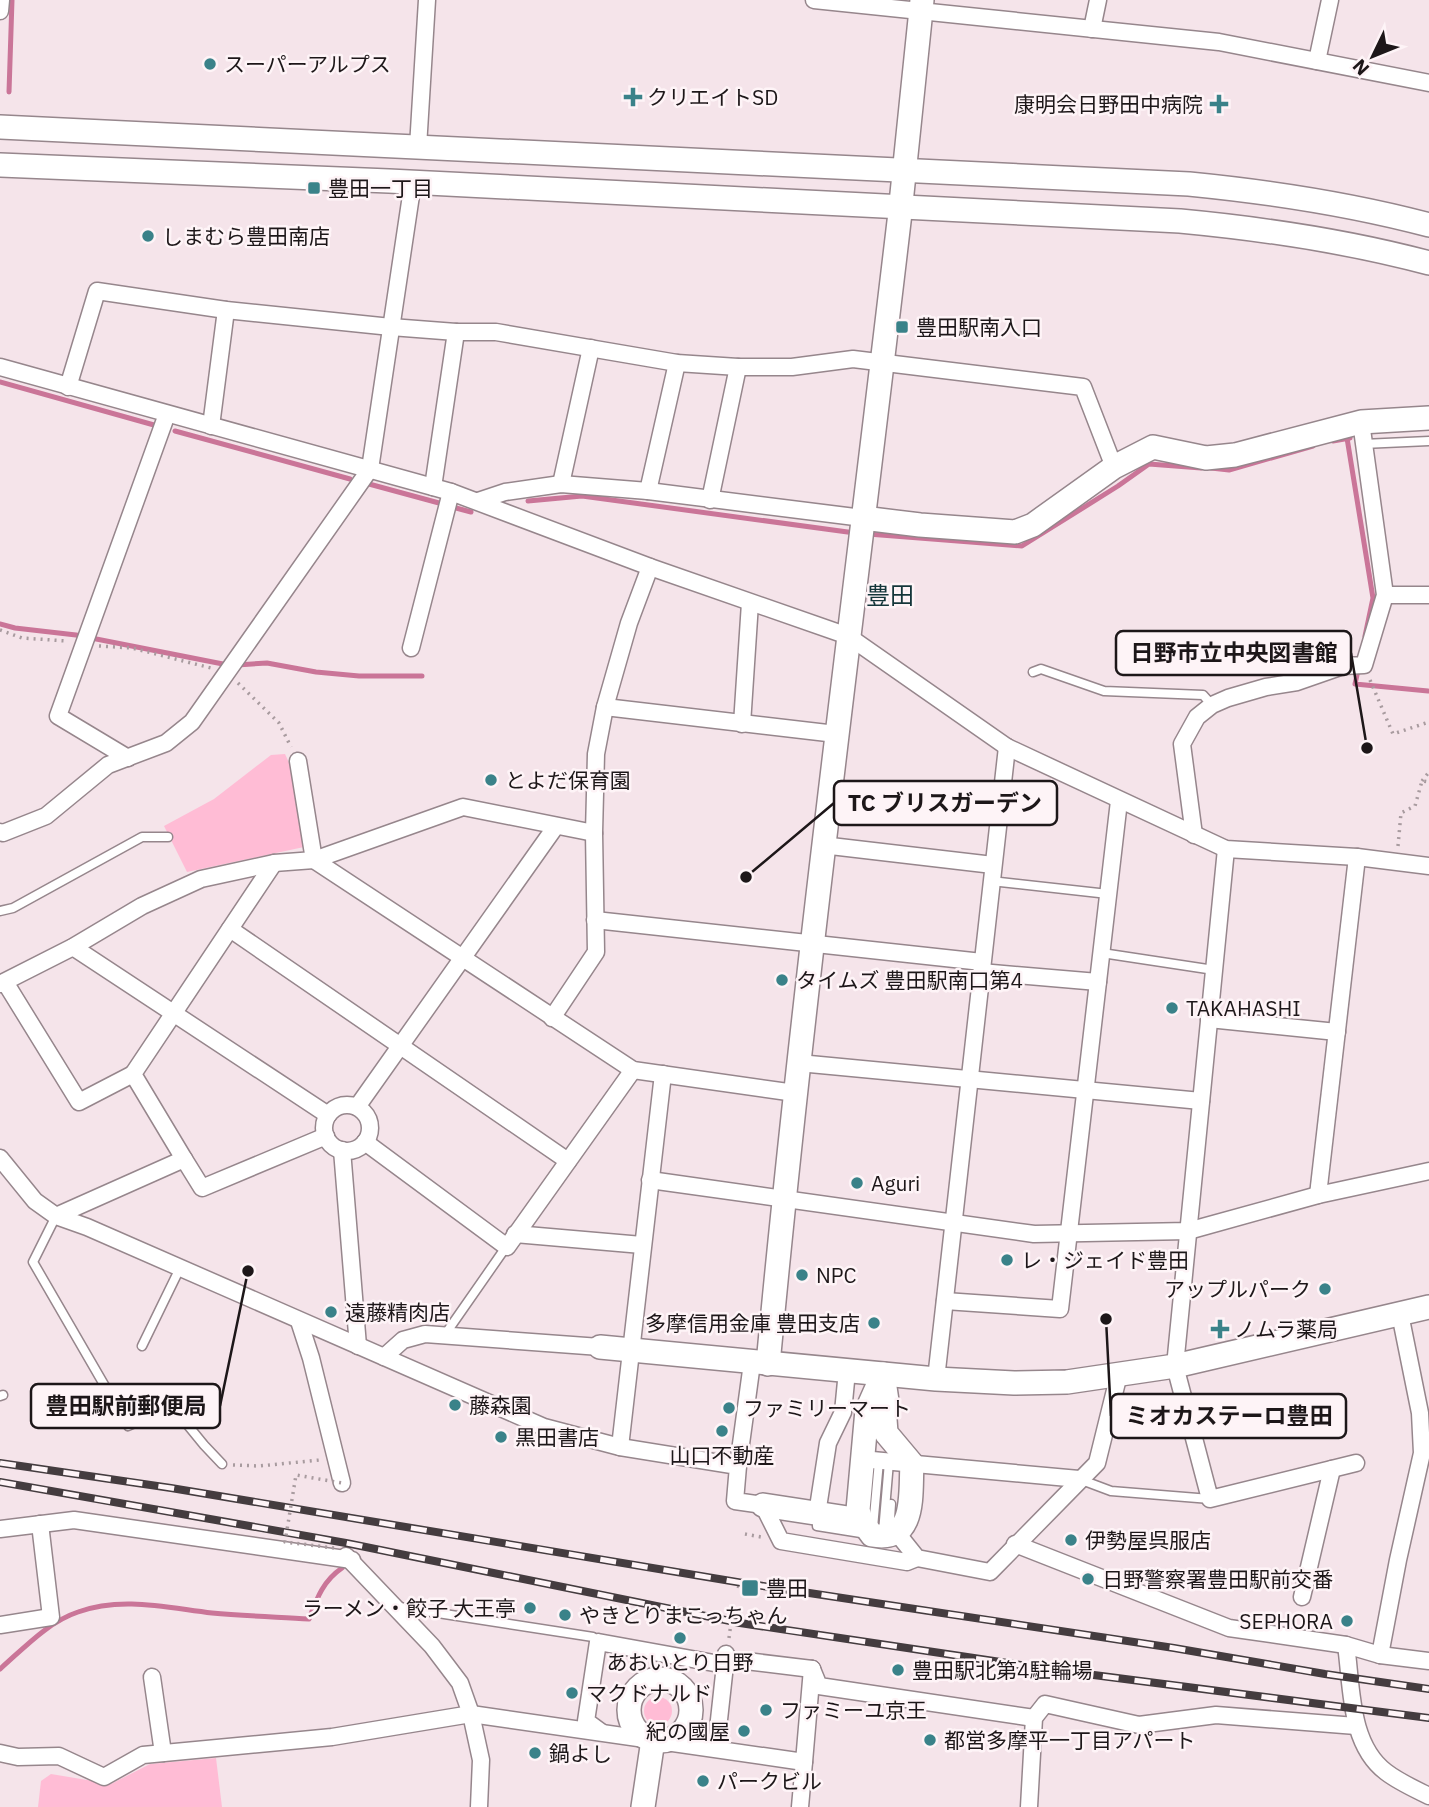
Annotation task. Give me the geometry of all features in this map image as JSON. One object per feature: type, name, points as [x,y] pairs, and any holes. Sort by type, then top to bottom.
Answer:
[{"type":"street","points":[[0,11],[1,0]]},
{"type":"street","points":[[418,147],[427,0]]},
{"type":"street","points":[[822,0],[922,6],[1092,29],[1219,42],[1429,83]]},
{"type":"street","points":[[1092,29],[1098,0]]},
{"type":"street","points":[[1317,61],[1329,0]]},
{"type":"street","points":[[883,1374],[867,1410],[908,1517],[903,1527],[880,1533],[817,1514],[735,1501],[738,1466],[760,1364],[783,1200],[822,845],[901,208],[922,6]]},
{"type":"street","points":[[0,127],[1189,184],[1271,192],[1364,209],[1429,225]]},
{"type":"street","points":[[0,165],[413,182],[1180,221],[1264,229],[1355,245],[1429,263]]},
{"type":"street","points":[[0,832],[46,816],[108,765],[166,743],[192,722],[370,469],[413,182]]},
{"type":"street","points":[[68,387],[97,291],[226,310],[391,327],[496,332],[677,363],[792,367],[853,359],[1083,387],[1114,467]]},
{"type":"street","points":[[211,426],[226,310]]},
{"type":"street","points":[[433,487],[456,332]]},
{"type":"street","points":[[561,484],[591,348]]},
{"type":"street","points":[[648,491],[677,363]]},
{"type":"street","points":[[0,366],[451,492],[650,568],[848,636],[1007,747],[1226,849],[1429,866]]},
{"type":"street","points":[[710,500],[738,367]]},
{"type":"street","points":[[128,758],[58,716],[167,414]]},
{"type":"street","points":[[478,501],[505,492],[561,484],[648,491],[862,521],[1015,532],[1033,525],[1114,467],[1153,447],[1206,458],[1235,455],[1362,433],[1429,418]]},
{"type":"street","points":[[1194,835],[1182,744],[1197,717],[1212,705],[1266,687],[1297,682],[1343,666],[1364,665],[1385,595],[1362,433]]},
{"type":"street","points":[[411,648],[451,492]]},
{"type":"street","points":[[552,1018],[596,953],[596,754],[605,707],[629,623],[650,568]]},
{"type":"street","points":[[1385,595],[1429,595]]},
{"type":"street","points":[[742,724],[750,603]]},
{"type":"street","points":[[605,707],[836,734]]},
{"type":"street","points":[[936,1379],[1007,747]]},
{"type":"street","points":[[298,761],[314,859],[552,1018],[633,1070],[795,1093]]},
{"type":"street","points":[[945,1301],[1060,1309],[1119,801]]},
{"type":"street","points":[[274,863],[133,1074],[79,1102],[2,983],[73,947],[142,906],[201,879],[274,863],[314,859],[463,807],[594,833]]},
{"type":"street","points":[[357,1107],[556,825]]},
{"type":"street","points":[[822,845],[992,873]]},
{"type":"street","points":[[1226,849],[1175,1366],[1210,1499],[1356,1463]]},
{"type":"street","points":[[1318,1195],[1357,858]]},
{"type":"street","points":[[596,920],[813,944],[1098,982]]},
{"type":"street","points":[[230,929],[568,1161]]},
{"type":"street","points":[[73,947],[328,1115]]},
{"type":"street","points":[[1209,1019],[1337,1032]]},
{"type":"street","points":[[799,1063],[1201,1101]]},
{"type":"street","points":[[511,1240],[633,1070]]},
{"type":"street","points":[[133,1074],[202,1188],[326,1136]]},
{"type":"street","points":[[620,1447],[663,1074]]},
{"type":"street","points":[[338,1107],[357,1107],[367,1116],[369,1136],[355,1150],[342,1150],[332,1145],[324,1129],[328,1115],[338,1107]]},
{"type":"street","points":[[365,1142],[511,1240],[642,1245]]},
{"type":"street","points":[[342,1150],[358,1346]]},
{"type":"street","points":[[0,1158],[35,1202],[56,1216],[544,1427],[620,1447],[738,1466]]},
{"type":"street","points":[[56,1216],[184,1159]]},
{"type":"street","points":[[650,1180],[1034,1234],[1188,1231],[1318,1195],[1429,1171]]},
{"type":"street","points":[[384,1357],[403,1340],[414,1336],[444,1336],[600,1347],[936,1379],[1014,1383],[1067,1382],[1175,1366],[1429,1307]]},
{"type":"street","points":[[1380,1655],[1398,1560],[1425,1452],[1400,1314]]},
{"type":"street","points":[[299,1321],[342,1483]]},
{"type":"street","points":[[817,1514],[828,1443],[843,1412],[847,1371]]},
{"type":"street","points":[[883,1374],[887,1401],[887,1461],[858,1510],[880,1533],[917,1558],[990,1572],[1097,1463],[1119,1374]]},
{"type":"street","points":[[887,1461],[1079,1479]]},
{"type":"street","points":[[1302,1597],[1332,1469]]},
{"type":"street","points":[[763,1505],[781,1541],[907,1562],[917,1558]]},
{"type":"street","points":[[0,1529],[74,1520],[352,1560]]},
{"type":"street","points":[[0,1625],[51,1617],[40,1524]]},
{"type":"street","points":[[1015,1544],[1229,1628],[1346,1645],[1380,1655],[1429,1661]]},
{"type":"street","points":[[334,1548],[352,1560],[432,1646],[460,1683],[471,1714],[481,1760],[479,1807]]},
{"type":"street","points":[[601,1732],[586,1721],[598,1642],[812,1669]]},
{"type":"street","points":[[1346,1645],[1356,1726],[1368,1750],[1385,1771],[1429,1797]]},
{"type":"street","points":[[707,1747],[717,1738],[725,1659]]},
{"type":"street","points":[[812,1669],[819,1686],[1034,1718]]},
{"type":"street","points":[[800,1807],[812,1669]]},
{"type":"street","points":[[152,1676],[163,1753]]},
{"type":"street","points":[[1029,1807],[1034,1718],[1045,1704],[1139,1725],[1216,1715],[1356,1726]]},
{"type":"street","points":[[0,1753],[18,1757],[59,1756],[104,1777],[143,1755],[332,1737],[471,1714],[804,1762]]},
{"type":"street","points":[[643,1807],[653,1740]]},
{"type":"lane","points":[[1362,433],[1429,441]]},
{"type":"lane","points":[[1033,673],[1041,670],[1104,691],[1203,695],[1212,705]]},
{"type":"lane","points":[[957,796],[1000,802]]},
{"type":"lane","points":[[0,911],[13,908],[142,837],[168,837]]},
{"type":"lane","points":[[992,873],[1108,894]]},
{"type":"lane","points":[[1101,953],[1214,970]]},
{"type":"lane","points":[[56,1216],[33,1262],[128,1426],[173,1407],[222,1464]]},
{"type":"lane","points":[[444,1336],[511,1240]]},
{"type":"lane","points":[[142,1346],[180,1268]]},
{"type":"lane","points":[[1079,1479],[1111,1491],[1210,1499]]},
{"type":"lane","points":[[392,1606],[593,1637],[598,1642]]},
{"type":"path","points":[[0,630],[22,638],[132,648],[228,672],[279,723],[298,761]]},
{"type":"path","points":[[1364,665],[1393,734],[1429,722]]},
{"type":"path","points":[[1398,856],[1401,813],[1415,806],[1422,781],[1429,772]]},
{"type":"path","points":[[1422,781],[1429,782]]},
{"type":"path","points":[[222,1464],[259,1466],[336,1458]]},
{"type":"path","points":[[334,1548],[285,1542],[296,1475],[342,1483]]},
{"type":"shaded area","points":[[285,754],[302,791],[304,847],[187,872],[164,826],[214,799],[271,755]]},
{"type":"shaded area","points":[[658,1697],[668,1701],[672,1711],[668,1721],[658,1725],[648,1721],[644,1711],[648,1701]]},
{"type":"shaded area","points":[[216,1758],[222,1807],[38,1807],[41,1781],[51,1774],[111,1784],[150,1764]]},
{"type":"waterway","points":[[9,92],[12,0]]},
{"type":"waterway","points":[[0,382],[154,425]]},
{"type":"waterway","points":[[175,431],[350,479]]},
{"type":"waterway","points":[[1347,438],[1373,598],[1365,636]]},
{"type":"waterway","points":[[1333,441],[1350,438]]},
{"type":"waterway","points":[[1211,468],[1229,470],[1313,446]]},
{"type":"waterway","points":[[868,534],[1022,546],[1149,464],[1201,468]]},
{"type":"waterway","points":[[369,484],[439,503]]},
{"type":"waterway","points":[[528,501],[582,496],[855,533]]},
{"type":"waterway","points":[[456,508],[471,512]]},
{"type":"waterway","points":[[0,624],[76,635],[228,665]]},
{"type":"waterway","points":[[237,665],[267,663],[359,676],[422,676]]},
{"type":"waterway","points":[[1359,666],[1355,684],[1428,691]]},
{"type":"waterway","points":[[0,1669],[57,1622],[95,1607],[128,1604],[309,1619],[325,1584],[342,1568]]},
{"type":"railway","points":[[0,1463],[171,1488],[743,1583],[1429,1689]]},
{"type":"railway","points":[[0,1482],[346,1543],[740,1623],[1047,1669],[1429,1718]]},
{"type":"place","name":"スーパーアルプス","points":[[210,64]]},
{"type":"place","name":"クリエイトSD","points":[[633,97]]},
{"type":"place","name":"康明会日野田中病院","points":[[1219,104]]},
{"type":"place","name":"豊田一丁目","points":[[314,188]]},
{"type":"place","name":"しまむら豊田南店","points":[[148,236]]},
{"type":"place","name":"豊田駅南入口","points":[[902,327]]},
{"type":"place","name":"日野市立中央図書館","points":[[1367,748]]},
{"type":"place","name":"とよだ保育園","points":[[491,780]]},
{"type":"place","name":"TC ブリスガーデン","points":[[746,877]]},
{"type":"place","name":"タイムズ 豊田駅南口第4","points":[[782,980]]},
{"type":"place","name":"TAKAHASHI","points":[[1172,1008]]},
{"type":"place","name":"Aguri","points":[[857,1183]]},
{"type":"place","name":"レ・ジェイド豊田","points":[[1007,1260]]},
{"type":"place","name":"豊田駅前郵便局","points":[[248,1271]]},
{"type":"place","name":"NPC","points":[[802,1275]]},
{"type":"place","name":"アップルパーク","points":[[1325,1289]]},
{"type":"place","name":"遠藤精肉店","points":[[331,1312]]},
{"type":"place","name":"ミオカステーロ豊田","points":[[1106,1319]]},
{"type":"place","name":"多摩信用金庫 豊田支店","points":[[874,1323]]},
{"type":"place","name":"ノムラ薬局","points":[[1220,1329]]},
{"type":"place","name":"藤森園","points":[[455,1405]]},
{"type":"place","name":"ファミリーマート","points":[[729,1408]]},
{"type":"place","name":"山口不動産","points":[[722,1431]]},
{"type":"place","name":"黒田書店","points":[[501,1437]]},
{"type":"place","name":"伊勢屋呉服店","points":[[1071,1540]]},
{"type":"place","name":"日野警察署豊田駅前交番","points":[[1088,1579]]},
{"type":"place","name":"豊田","points":[[750,1588]]},
{"type":"place","name":"ラーメン・餃子 大王亭","points":[[530,1608]]},
{"type":"place","name":"やきとりまこっちゃん","points":[[565,1615]]},
{"type":"place","name":"SEPHORA","points":[[1347,1621]]},
{"type":"place","name":"あおいとり日野","points":[[680,1638]]},
{"type":"place","name":"豊田駅北第4駐輪場","points":[[898,1670]]},
{"type":"place","name":"マクドナルド","points":[[572,1693]]},
{"type":"place","name":"ファミーユ京王","points":[[766,1710]]},
{"type":"place","name":"紀の國屋","points":[[744,1731]]},
{"type":"place","name":"都営多摩平一丁目アパート","points":[[930,1740]]},
{"type":"place","name":"鍋よし","points":[[535,1753]]},
{"type":"place","name":"パークビル","points":[[703,1781]]},
{"type":"district","name":"豊田","points":[[890,595]]}]
